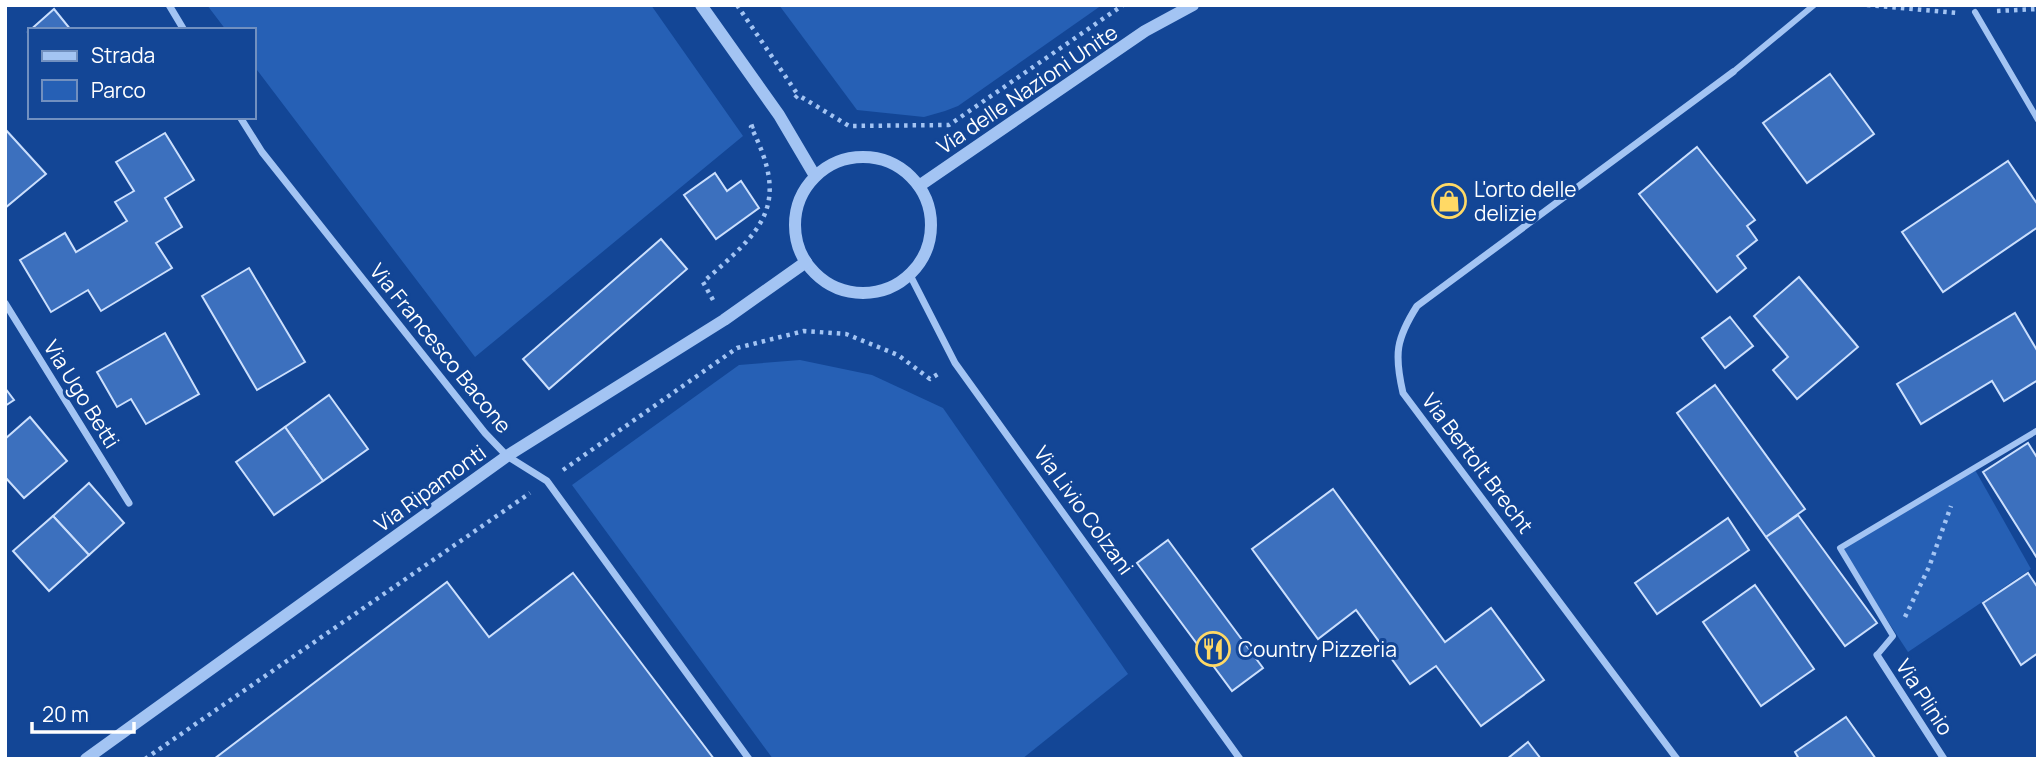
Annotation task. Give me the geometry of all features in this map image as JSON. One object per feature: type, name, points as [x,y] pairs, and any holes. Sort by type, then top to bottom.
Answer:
[{"type":"street","points":[[169,5],[183,28]]},
{"type":"street","points":[[701,5],[779,115],[815,176]]},
{"type":"street","name":"Via delle Nazioni Unite","points":[[919,186],[1145,32],[1193,5]]},
{"type":"street","name":"Via Bertolt Brecht","points":[[1677,759],[1403,393],[1396,363],[1400,333],[1417,306],[1733,72],[1814,5]]},
{"type":"street","points":[[1975,12],[2038,120]]},
{"type":"street","name":"Via Francesco Bacone","points":[[241,119],[279,174],[467,412],[508,456],[547,481],[749,759]]},
{"type":"street","points":[[857,157],[881,159],[903,169],[919,186],[930,210],[932,233],[924,257],[910,275],[890,289],[867,294],[843,290],[822,280],[806,262],[797,243],[795,219],[802,196],[815,176],[834,163],[857,157]]},
{"type":"street","name":"Via Ripamonti","points":[[86,759],[508,456],[724,320],[806,262]]},
{"type":"street","name":"Via Livio Colzani","points":[[910,275],[955,363],[1240,759]]},
{"type":"street","name":"Via Ugo Betti","points":[[5,303],[129,503]]},
{"type":"street","points":[[1877,655],[1893,636],[1840,548],[2038,430]]},
{"type":"street","name":"Via Plinio","points":[[1877,655],[1944,759]]},
{"type":"path","points":[[737,5],[798,95],[849,126],[949,125],[1123,5]]},
{"type":"path","points":[[1867,5],[1948,14],[2038,9]]},
{"type":"path","points":[[737,348],[703,282],[743,248],[764,220],[771,191],[766,158],[751,127],[779,115],[798,95]]},
{"type":"path","points":[[1893,636],[1919,591],[1962,475]]},
{"type":"green space","points":[[207,5],[651,5],[743,136],[475,357],[256,69],[256,28],[224,28]]},
{"type":"green space","points":[[779,5],[1102,5],[958,106],[924,117],[857,110]]},
{"type":"green space","points":[[800,360],[872,375],[943,408],[1128,674],[1022,759],[773,759],[572,485],[739,365]]},
{"type":"green space","points":[[1974,468],[2031,569],[1908,652],[1840,548]]},
{"type":"building","points":[[54,9],[69,28],[32,28]]},
{"type":"building","points":[[1830,74],[1874,134],[1807,183],[1763,123]]},
{"type":"building","points":[[5,129],[46,174],[5,208]]},
{"type":"building","points":[[165,133],[194,180],[165,198],[182,227],[156,243],[172,268],[101,311],[88,290],[51,312],[20,260],[65,233],[76,252],[127,221],[115,202],[134,191],[116,162]]},
{"type":"building","points":[[1697,147],[1755,220],[1747,226],[1757,240],[1737,256],[1746,268],[1717,292],[1639,194]]},
{"type":"building","points":[[2008,161],[2038,205],[2038,227],[1943,292],[1902,232]]},
{"type":"building","points":[[715,173],[727,191],[741,181],[759,208],[716,239],[684,195]]},
{"type":"building","points":[[661,239],[687,269],[549,389],[523,359]]},
{"type":"building","points":[[249,268],[305,362],[257,390],[202,296]]},
{"type":"building","points":[[1799,277],[1858,347],[1797,399],[1773,370],[1788,357],[1754,316]]},
{"type":"building","points":[[2015,313],[2038,352],[2038,380],[2004,401],[1992,381],[1921,424],[1897,384]]},
{"type":"building","points":[[1730,317],[1753,346],[1725,368],[1702,338]]},
{"type":"building","points":[[165,333],[199,394],[146,424],[131,399],[117,407],[97,372]]},
{"type":"building","points":[[1715,385],[1805,509],[1766,537],[1677,413]]},
{"type":"building","points":[[5,388],[14,400],[5,406]]},
{"type":"building","points":[[329,395],[368,449],[323,481],[285,427]]},
{"type":"building","points":[[30,417],[67,461],[24,498],[5,477],[5,439]]},
{"type":"building","points":[[285,427],[323,481],[274,515],[236,462]]},
{"type":"building","points":[[2028,443],[2038,459],[2037,558],[1983,472]]},
{"type":"building","points":[[89,483],[124,523],[89,555],[53,516]]},
{"type":"building","points":[[1333,489],[1445,642],[1491,608],[1544,680],[1481,726],[1436,666],[1410,684],[1356,610],[1318,639],[1252,549]]},
{"type":"building","points":[[1798,515],[1877,623],[1845,646],[1766,537]]},
{"type":"building","points":[[53,516],[89,555],[49,591],[13,551]]},
{"type":"building","points":[[1728,518],[1749,550],[1657,614],[1635,583]]},
{"type":"building","points":[[1168,540],[1263,668],[1232,691],[1137,563]]},
{"type":"building","points":[[573,573],[714,759],[214,759],[447,582],[489,637]]},
{"type":"building","points":[[2028,573],[2038,588],[2038,653],[2021,665],[1983,603]]},
{"type":"building","points":[[1755,585],[1814,669],[1761,706],[1703,622]]},
{"type":"building","points":[[1846,717],[1876,759],[1799,759],[1795,752]]},
{"type":"building","points":[[1528,742],[1541,759],[1507,759]]},
{"type":"place","name":"L'orto delle delizie","points":[[1449,201]]},
{"type":"place","name":"Country Pizzeria","points":[[1213,649]]}]
